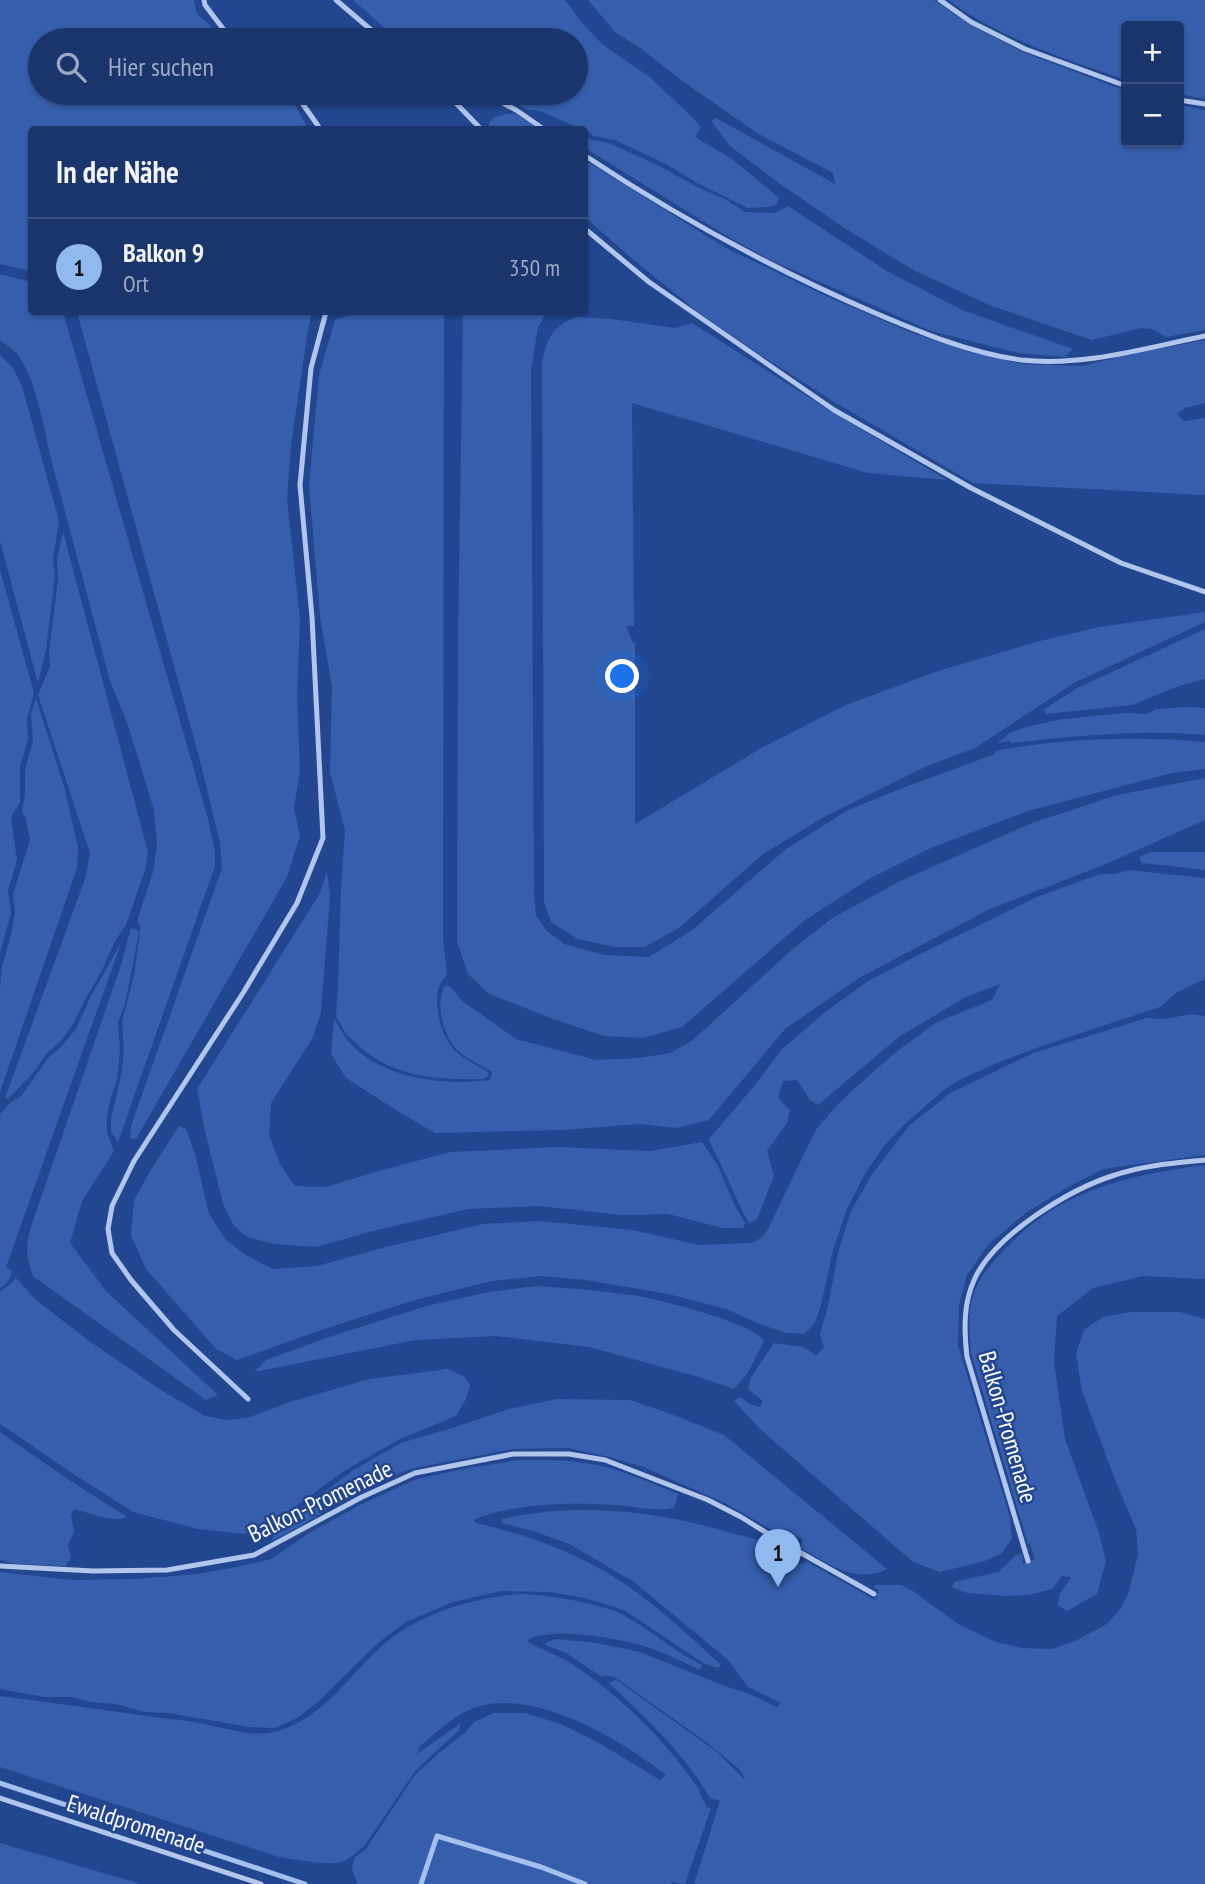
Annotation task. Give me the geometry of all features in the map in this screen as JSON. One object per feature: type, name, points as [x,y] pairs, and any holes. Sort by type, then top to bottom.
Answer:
[{"type":"lane","points":[[204,0],[222,28]]},
{"type":"lane","points":[[336,0],[369,28]]},
{"type":"lane","points":[[940,0],[971,22],[1025,49],[1121,84]]},
{"type":"lane","points":[[1184,101],[1205,104]]},
{"type":"lane","points":[[303,105],[318,126]]},
{"type":"lane","points":[[458,105],[478,126]]},
{"type":"lane","points":[[507,105],[539,126]]},
{"type":"lane","points":[[588,159],[717,236],[825,292],[965,348],[1022,360],[1078,361],[1205,335]]},
{"type":"lane","points":[[588,231],[649,282],[834,410],[971,488],[1121,563],[1205,592]]},
{"type":"lane","points":[[248,1399],[174,1330],[131,1280],[112,1253],[108,1229],[112,1206],[134,1161],[243,993],[297,903],[323,838],[312,617],[300,485],[311,368],[325,315]]},
{"type":"lane","name":"Balkon-Promenade","points":[[1028,1561],[967,1357],[964,1334],[967,1301],[975,1278],[988,1258],[1026,1222],[1074,1192],[1114,1175],[1154,1165],[1205,1160]]},
{"type":"lane","name":"Balkon-Promenade","points":[[0,1566],[93,1571],[167,1570],[254,1555],[362,1497],[415,1473],[513,1454],[569,1454],[605,1460],[708,1500],[874,1594]]},
{"type":"lane","name":"Ewaldpromenade","points":[[0,1798],[261,1884]]},
{"type":"shaded area","points":[[0,0],[194,0],[197,14],[213,28],[28,28],[28,105],[295,105],[306,126],[28,126],[28,270],[0,264]]},
{"type":"shaded area","points":[[353,0],[565,0],[587,28],[384,28]]},
{"type":"shaded area","points":[[588,0],[934,0],[970,25],[1023,52],[1121,89],[1121,147],[1184,147],[1184,106],[1205,110],[1205,330],[1166,337],[1152,329],[1141,328],[1092,340],[992,306],[915,271],[780,184],[730,146],[711,121],[716,118],[835,184],[833,173],[757,133],[616,33]]},
{"type":"shaded area","points":[[948,0],[1205,0],[1205,99],[1184,95],[1184,21],[1121,21],[1121,78],[1011,36]]},
{"type":"shaded area","points":[[588,29],[603,45],[651,78],[693,118],[701,127],[695,137],[732,159],[779,198],[776,205],[748,208],[615,140],[594,136],[588,132],[588,126],[575,126],[540,111],[519,105],[588,105]]},
{"type":"shaded area","points":[[516,114],[534,126],[489,126],[493,118]]},
{"type":"shaded area","points":[[588,138],[609,143],[663,168],[745,212],[775,213],[788,206],[887,271],[962,310],[1073,349],[1065,357],[1018,353],[931,331],[768,259],[588,150]]},
{"type":"shaded area","points":[[588,162],[726,248],[826,296],[910,332],[970,352],[1022,364],[1081,366],[1205,340],[1205,403],[1185,408],[1177,414],[1184,421],[1205,418],[1205,495],[973,483],[765,358],[699,313],[588,220]]},
{"type":"shaded area","points":[[0,274],[28,281],[28,315],[64,315],[208,819],[215,852],[215,866],[118,1142],[111,1132],[111,1119],[122,1071],[122,1022],[134,975],[140,933],[137,921],[153,872],[157,846],[154,810],[128,725],[110,681],[34,388],[17,354],[0,340]]},
{"type":"shaded area","points":[[78,315],[311,315],[291,445],[287,499],[300,619],[297,697],[300,771],[294,807],[300,836],[287,877],[136,1139],[130,1138],[131,1126],[222,868],[220,843],[202,768]]},
{"type":"shaded area","points":[[349,315],[444,315],[443,939],[447,975],[440,984],[437,1001],[439,1019],[450,1045],[463,1057],[488,1072],[484,1079],[428,1077],[394,1068],[363,1050],[348,1037],[336,1016],[345,831],[330,772],[332,686],[320,617],[309,486],[319,375],[335,320]]},
{"type":"shaded area","points":[[463,315],[545,315],[538,327],[531,371],[534,894],[536,916],[547,931],[564,944],[605,955],[649,957],[691,931],[786,849],[848,810],[995,754],[995,751],[1046,743],[1100,739],[1205,742],[1205,769],[1172,773],[1028,811],[931,848],[869,879],[805,920],[682,1027],[643,1038],[604,1036],[489,994],[468,974],[457,941]]},
{"type":"shaded area","points":[[577,317],[675,328],[692,323],[832,412],[947,480],[868,473],[632,403],[634,626],[626,626],[633,643],[635,642],[635,824],[763,747],[846,705],[938,671],[1099,627],[1205,612],[1205,622],[1074,683],[975,748],[927,766],[824,817],[763,854],[679,928],[645,947],[615,947],[578,939],[551,922],[544,902],[542,363],[552,334],[562,324]]},
{"type":"shaded area","points":[[0,355],[13,368],[22,386],[59,521],[53,559],[55,575],[46,650],[38,683],[0,541]]},
{"type":"shaded area","points":[[63,532],[148,852],[145,870],[126,925],[115,941],[73,1024],[32,1074],[9,1098],[5,1098],[85,879],[90,853],[38,695],[50,666],[49,652],[58,579],[57,559]]},
{"type":"shaded area","points":[[0,570],[34,693],[27,719],[28,739],[20,767],[20,802],[11,817],[17,860],[8,891],[11,913],[0,953]]},
{"type":"shaded area","points":[[1205,629],[1205,679],[1179,686],[1132,705],[1046,714],[1043,710],[1077,688]]},
{"type":"shaded area","points":[[36,698],[65,790],[78,848],[77,868],[0,1092],[0,988],[2,967],[15,912],[13,895],[30,840],[22,811],[25,770],[33,740],[31,714]]},
{"type":"shaded area","points":[[1205,708],[1205,735],[1132,733],[997,743],[1010,733],[1026,727],[1063,719],[1125,713],[1147,714],[1156,709]]},
{"type":"shaded area","points":[[1205,778],[1205,820],[1106,864],[990,909],[859,978],[785,1029],[709,1120],[676,1128],[640,1124],[562,1130],[435,1133],[346,1078],[331,1054],[334,1019],[349,1042],[363,1055],[396,1072],[452,1082],[489,1080],[492,1072],[461,1053],[448,1037],[440,1001],[445,986],[450,986],[461,1000],[516,1039],[596,1060],[640,1058],[670,1053],[693,1040],[795,947],[831,919],[900,881],[1032,823],[1117,795]]},
{"type":"shaded area","points":[[1151,852],[1205,852],[1205,870],[1142,863],[1139,857]]},
{"type":"shaded area","points":[[1129,870],[1205,878],[1205,979],[1176,993],[1160,1007],[1042,1046],[961,1079],[906,1123],[885,1145],[866,1172],[847,1209],[833,1250],[815,1323],[804,1334],[786,1333],[726,1309],[668,1294],[586,1280],[541,1276],[492,1281],[415,1300],[237,1360],[216,1349],[146,1269],[131,1235],[134,1200],[179,1126],[186,1129],[195,1154],[209,1214],[226,1240],[246,1255],[273,1269],[317,1266],[483,1224],[541,1221],[633,1230],[699,1245],[751,1243],[767,1231],[816,1129],[841,1101],[892,1055],[937,1022],[992,1000],[1000,984],[966,997],[899,1037],[818,1105],[810,1100],[797,1080],[783,1081],[778,1098],[790,1110],[787,1123],[767,1151],[774,1176],[757,1219],[749,1223],[709,1139],[781,1050],[824,1013],[868,981],[1037,897],[1100,874]]},
{"type":"shaded area","points":[[327,871],[330,896],[321,1013],[312,1039],[271,1103],[269,1135],[280,1164],[295,1186],[326,1187],[450,1152],[559,1147],[650,1151],[702,1142],[718,1166],[745,1223],[743,1228],[723,1228],[668,1214],[622,1215],[539,1206],[468,1209],[316,1247],[274,1244],[247,1237],[234,1226],[223,1204],[197,1089],[320,893]]},
{"type":"shaded area","points":[[131,928],[139,932],[125,1004],[118,1022],[120,1051],[117,1081],[107,1115],[107,1133],[114,1151],[82,1201],[70,1243],[106,1291],[218,1395],[206,1400],[33,1276],[28,1259],[27,1247],[31,1227],[121,965]]},
{"type":"shaded area","points":[[121,943],[6,1267],[12,1271],[11,1274],[0,1288],[0,1114],[22,1095],[49,1057],[76,1029]]},
{"type":"shaded area","points":[[1191,1014],[1205,1016],[1205,1155],[1103,1169],[1027,1212],[989,1244],[967,1275],[959,1305],[958,1345],[1010,1517],[1012,1539],[1002,1553],[985,1561],[940,1572],[913,1562],[761,1430],[734,1401],[740,1397],[760,1407],[763,1401],[748,1389],[751,1377],[774,1343],[803,1347],[816,1355],[824,1348],[820,1335],[839,1249],[851,1211],[872,1174],[909,1126],[950,1093],[1033,1053],[1147,1018],[1165,1019]]},
{"type":"shaded area","points":[[1205,1165],[1205,1279],[1143,1276],[1093,1288],[1057,1316],[1054,1362],[1065,1439],[1099,1533],[1106,1561],[1097,1594],[1067,1611],[1057,1605],[1060,1594],[1071,1577],[1062,1576],[1052,1589],[1029,1595],[967,1593],[952,1587],[954,1582],[998,1572],[1016,1555],[1022,1554],[1023,1564],[1035,1559],[1028,1544],[971,1353],[970,1309],[979,1281],[987,1269],[1028,1227],[1074,1198],[1123,1180]]},
{"type":"shaded area","points":[[16,1278],[36,1300],[89,1341],[205,1416],[226,1420],[247,1418],[290,1402],[369,1379],[448,1369],[465,1377],[470,1385],[466,1399],[456,1416],[398,1440],[344,1471],[285,1514],[244,1534],[198,1529],[133,1512],[0,1424],[0,1291]]},
{"type":"shaded area","points":[[536,1286],[633,1295],[662,1301],[743,1327],[764,1341],[747,1374],[734,1389],[589,1347],[496,1336],[416,1340],[254,1372],[266,1360],[426,1306],[489,1292]]},
{"type":"shaded area","points":[[1132,1312],[1180,1312],[1205,1319],[1205,1884],[694,1884],[720,1801],[710,1798],[677,1751],[609,1683],[618,1681],[717,1752],[745,1778],[739,1769],[705,1741],[620,1681],[611,1676],[602,1677],[566,1653],[546,1645],[547,1642],[557,1639],[596,1643],[640,1652],[777,1707],[781,1703],[748,1687],[728,1660],[634,1582],[569,1544],[502,1523],[502,1519],[542,1512],[583,1510],[644,1514],[687,1522],[758,1540],[772,1546],[771,1551],[804,1564],[806,1561],[875,1600],[879,1591],[873,1587],[876,1585],[901,1585],[958,1624],[996,1642],[1022,1648],[1052,1649],[1075,1641],[1107,1624],[1121,1608],[1129,1591],[1138,1555],[1136,1529],[1082,1391],[1076,1354],[1084,1330],[1103,1317]]},
{"type":"shaded area","points":[[557,1399],[630,1400],[724,1435],[887,1569],[864,1575],[842,1570],[800,1548],[803,1539],[784,1532],[782,1536],[727,1504],[643,1467],[568,1448],[512,1449],[410,1469],[357,1491],[272,1541],[275,1530],[292,1516],[355,1469],[401,1443],[509,1409]]},
{"type":"shaded area","points":[[0,1432],[127,1517],[107,1518],[74,1509],[71,1515],[74,1532],[68,1545],[71,1557],[66,1566],[16,1564],[0,1560]]},
{"type":"shaded area","points":[[519,1460],[560,1460],[597,1465],[678,1494],[674,1508],[652,1509],[598,1504],[543,1505],[506,1510],[474,1520],[476,1523],[562,1550],[621,1581],[671,1620],[721,1665],[718,1668],[703,1663],[624,1610],[551,1592],[501,1591],[453,1602],[406,1622],[379,1642],[319,1701],[297,1718],[275,1728],[249,1727],[168,1713],[145,1712],[71,1697],[44,1697],[0,1689],[0,1572],[71,1580],[137,1579],[198,1574],[236,1567],[271,1559],[309,1533],[416,1479]]},
{"type":"shaded area","points":[[520,1594],[563,1598],[615,1611],[702,1665],[700,1670],[651,1648],[602,1637],[554,1634],[529,1639],[528,1642],[572,1664],[608,1690],[659,1738],[700,1791],[707,1807],[711,1808],[685,1884],[358,1884],[352,1870],[354,1858],[366,1849],[414,1776],[474,1722],[494,1713],[525,1713],[561,1724],[601,1744],[660,1780],[666,1775],[623,1745],[597,1731],[541,1708],[513,1703],[487,1704],[463,1713],[420,1746],[417,1754],[461,1723],[459,1730],[416,1770],[364,1846],[347,1859],[334,1863],[279,1857],[0,1767],[0,1696],[188,1721],[247,1733],[268,1733],[295,1725],[323,1706],[383,1645],[413,1624],[465,1603]]},
{"type":"shaded area","points":[[0,1843],[141,1884],[0,1884]]},
{"type":"waterway","points":[[0,1783],[305,1884]]},
{"type":"waterway","points":[[421,1884],[437,1836],[541,1867],[585,1884]]},
{"type":"place","name":"Balkon 9","points":[[778,1587]]}]
